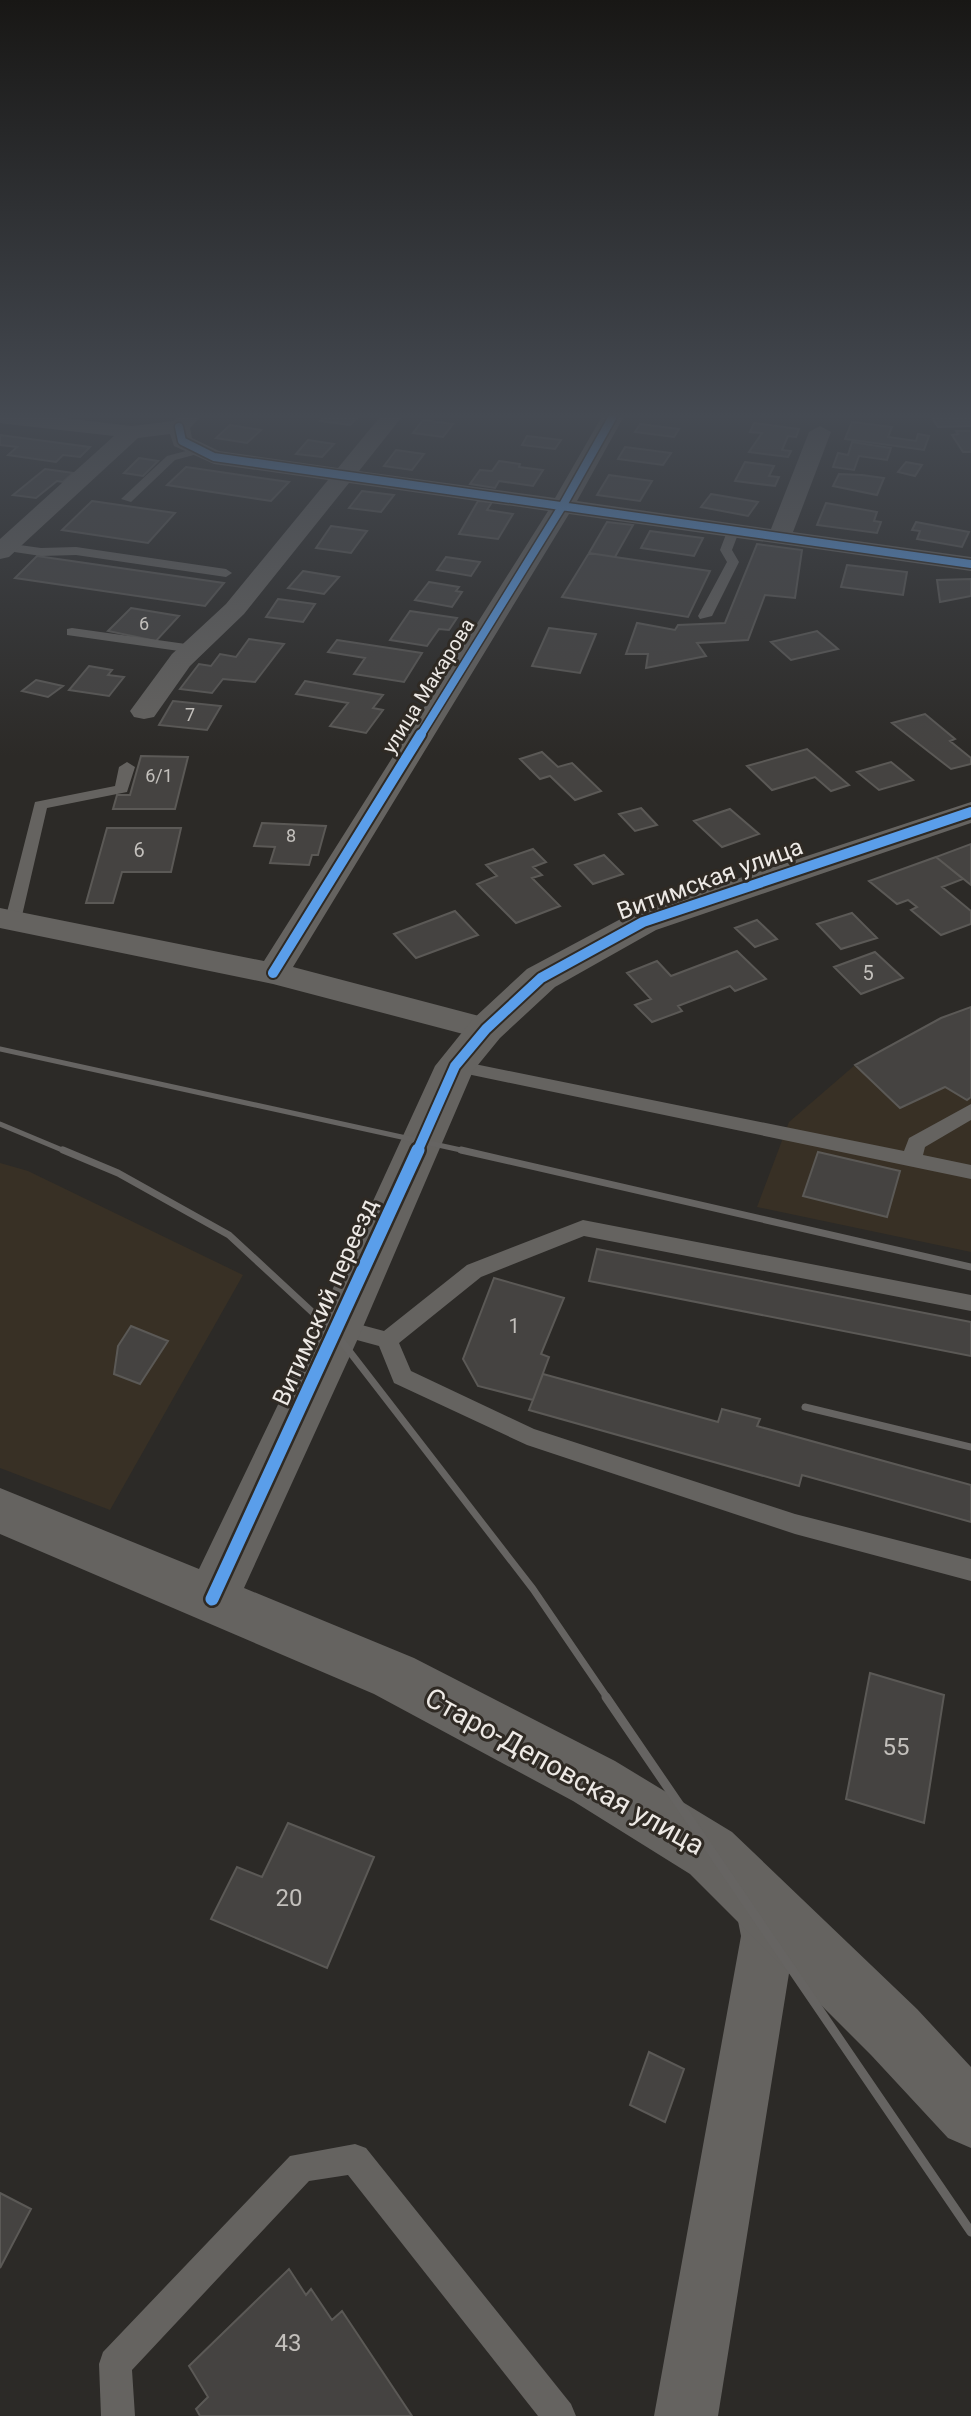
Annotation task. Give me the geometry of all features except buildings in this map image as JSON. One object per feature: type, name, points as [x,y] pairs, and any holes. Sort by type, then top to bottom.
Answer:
[{"type":"street","points":[[3,550],[24,531]]},
{"type":"street","points":[[144,711],[193,649],[235,609],[298,531]]},
{"type":"street","name":"улица Макарова","points":[[273,973],[547,531]]},
{"type":"street","points":[[745,531],[971,564]]},
{"type":"street","points":[[780,536],[782,531]]},
{"type":"street","name":"Витимская улица","points":[[486,1029],[541,978],[643,922],[971,812]]},
{"type":"street","points":[[6,919],[273,973],[486,1029]]},
{"type":"street","name":"Витимский переезд","points":[[212,1599],[339,1327],[455,1066],[486,1029]]},
{"type":"street","name":"Старо-Деповская улица","points":[[1,1512],[394,1676],[594,1781],[711,1853],[894,2032],[971,2115]]},
{"type":"street","points":[[686,2416],[768,1936],[760,1901]]},
{"type":"lane","points":[[705,616],[733,562],[726,550],[733,531]]},
{"type":"lane","points":[[3,550],[76,551],[226,573]]},
{"type":"lane","points":[[72,632],[193,649]]},
{"type":"lane","points":[[6,919],[40,805],[122,789],[127,767]]},
{"type":"lane","points":[[455,1066],[971,1172]]},
{"type":"lane","points":[[912,1160],[916,1143],[971,1111]]},
{"type":"lane","points":[[387,1340],[474,1271],[583,1228],[971,1303]]},
{"type":"lane","points":[[339,1327],[387,1340]]},
{"type":"lane","points":[[387,1340],[402,1377],[527,1436],[795,1524],[971,1570]]},
{"type":"lane","points":[[118,2416],[115,2364],[301,2167],[355,2159],[559,2416]]},
{"type":"shaded area","points":[[971,1006],[971,1252],[757,1207],[789,1122],[855,1065],[941,1018]]},
{"type":"shaded area","points":[[0,1163],[28,1171],[243,1275],[110,1510],[0,1468]]},
{"type":"railway","points":[[0,1049],[464,1151]]},
{"type":"railway","points":[[0,1124],[67,1152]]},
{"type":"railway","points":[[63,1150],[118,1173],[229,1235],[336,1334],[533,1589],[608,1699]]},
{"type":"railway","points":[[464,1151],[470,1152]]},
{"type":"railway","points":[[464,1151],[971,1267]]},
{"type":"railway","points":[[805,1407],[971,1447]]},
{"type":"railway","points":[[606,1697],[971,2232]]},
{"type":"cycle path","points":[[273,973],[547,531]]},
{"type":"cycle path","points":[[736,531],[971,564]]},
{"type":"cycle path","points":[[212,1599],[336,1334],[455,1066],[486,1029],[541,978],[643,922],[971,812]]}]
